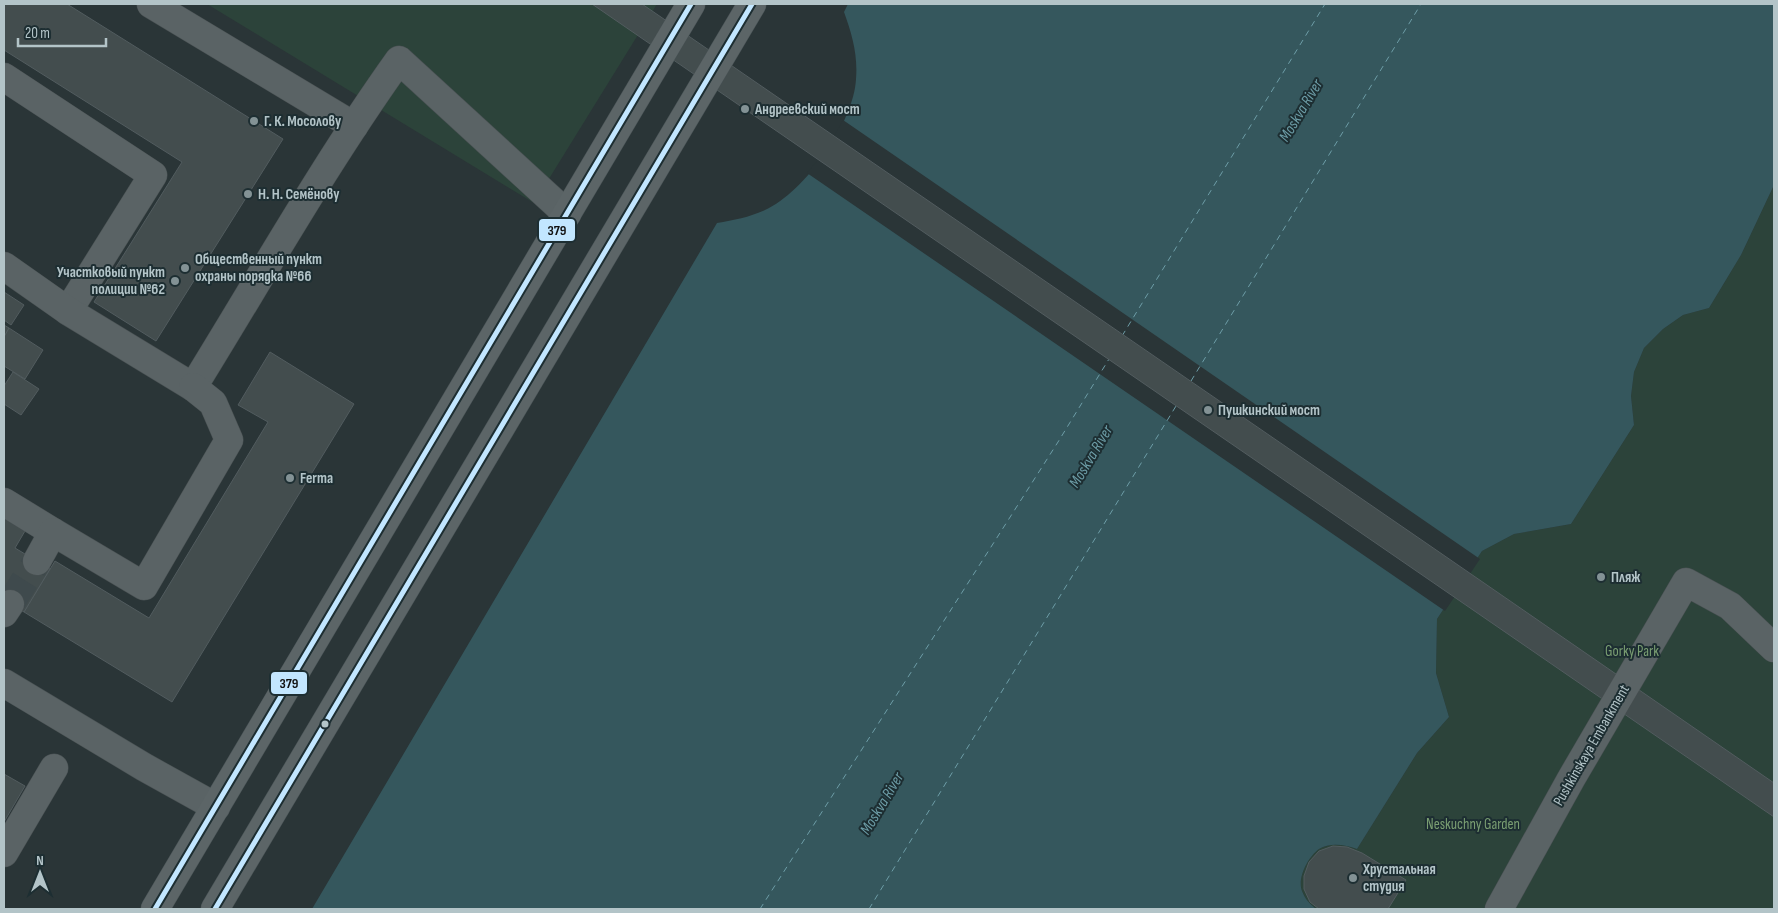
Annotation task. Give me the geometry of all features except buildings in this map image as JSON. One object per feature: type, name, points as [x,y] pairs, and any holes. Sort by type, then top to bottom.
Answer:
[{"type":"main road","points":[[155,909],[691,4]]},
{"type":"main road","points":[[215,909],[752,4]]},
{"type":"lane","points":[[151,4],[354,126]]},
{"type":"lane","points":[[193,387],[354,126],[399,60],[567,214]]},
{"type":"lane","points":[[4,77],[153,175],[68,310]]},
{"type":"lane","points":[[4,266],[68,310],[193,387],[213,403],[229,440],[144,586],[4,502]]},
{"type":"lane","points":[[37,561],[53,532]]},
{"type":"lane","name":"Pushkinskaya Embankment","points":[[1499,909],[1571,778],[1686,582],[1730,606],[1774,648]]},
{"type":"lane","points":[[4,683],[144,767],[216,807]]},
{"type":"lane","points":[[4,853],[54,768]]},
{"type":"green space","points":[[207,4],[657,4],[534,203]]},
{"type":"green space","name":"Gorky Park","points":[[1774,185],[1774,909],[1316,909],[1306,899],[1301,886],[1302,874],[1311,857],[1319,849],[1328,845],[1343,845],[1357,849],[1417,753],[1449,717],[1436,673],[1437,619],[1482,551],[1514,534],[1571,524],[1634,425],[1631,396],[1634,372],[1644,348],[1663,329],[1683,315],[1709,308],[1741,255]]},
{"type":"water","name":"Moskva River","points":[[848,4],[1774,4],[1774,185],[1741,255],[1709,308],[1683,315],[1663,329],[1644,348],[1634,372],[1631,396],[1634,425],[1571,524],[1514,534],[1482,551],[1437,619],[1436,673],[1449,717],[1417,753],[1357,849],[1343,845],[1328,845],[1319,849],[1311,857],[1302,874],[1301,886],[1306,899],[1316,909],[312,909],[717,223],[754,215],[780,201],[811,172],[837,135],[847,115],[856,79],[854,45],[844,12]]},
{"type":"pier","name":"Пушкинский мост","points":[[843,120],[1480,559],[1445,611],[807,173],[827,149]]},
{"type":"ferry route","points":[[1122,336],[1325,4]]},
{"type":"ferry route","points":[[1191,381],[1421,4]]},
{"type":"ferry route","points":[[760,909],[1109,359]]},
{"type":"ferry route","points":[[869,909],[1176,406]]},
{"type":"tunnel","points":[[10,604],[37,561]]},
{"type":"transit line","name":"379","points":[[155,909],[691,4]]},
{"type":"transit line","name":"379","points":[[215,909],[752,4]]},
{"type":"place","name":"Андреевский мост","points":[[745,109]]},
{"type":"place","name":"Г. К. Мосолову","points":[[254,121]]},
{"type":"place","name":"Н. Н. Семёнову","points":[[248,194]]},
{"type":"place","name":"Общественный пункт охраны порядка №66","points":[[185,268]]},
{"type":"place","name":"Участковый пункт полиции №62","points":[[175,281]]},
{"type":"place","name":"Пушкинский мост","points":[[1208,410]]},
{"type":"place","name":"Ferma","points":[[290,478]]},
{"type":"place","name":"Пляж","points":[[1601,577]]},
{"type":"place","name":"Хрустальная студия","points":[[1353,878]]},
{"type":"park label","name":"Neskuchny Garden","points":[[1473,824]]}]
